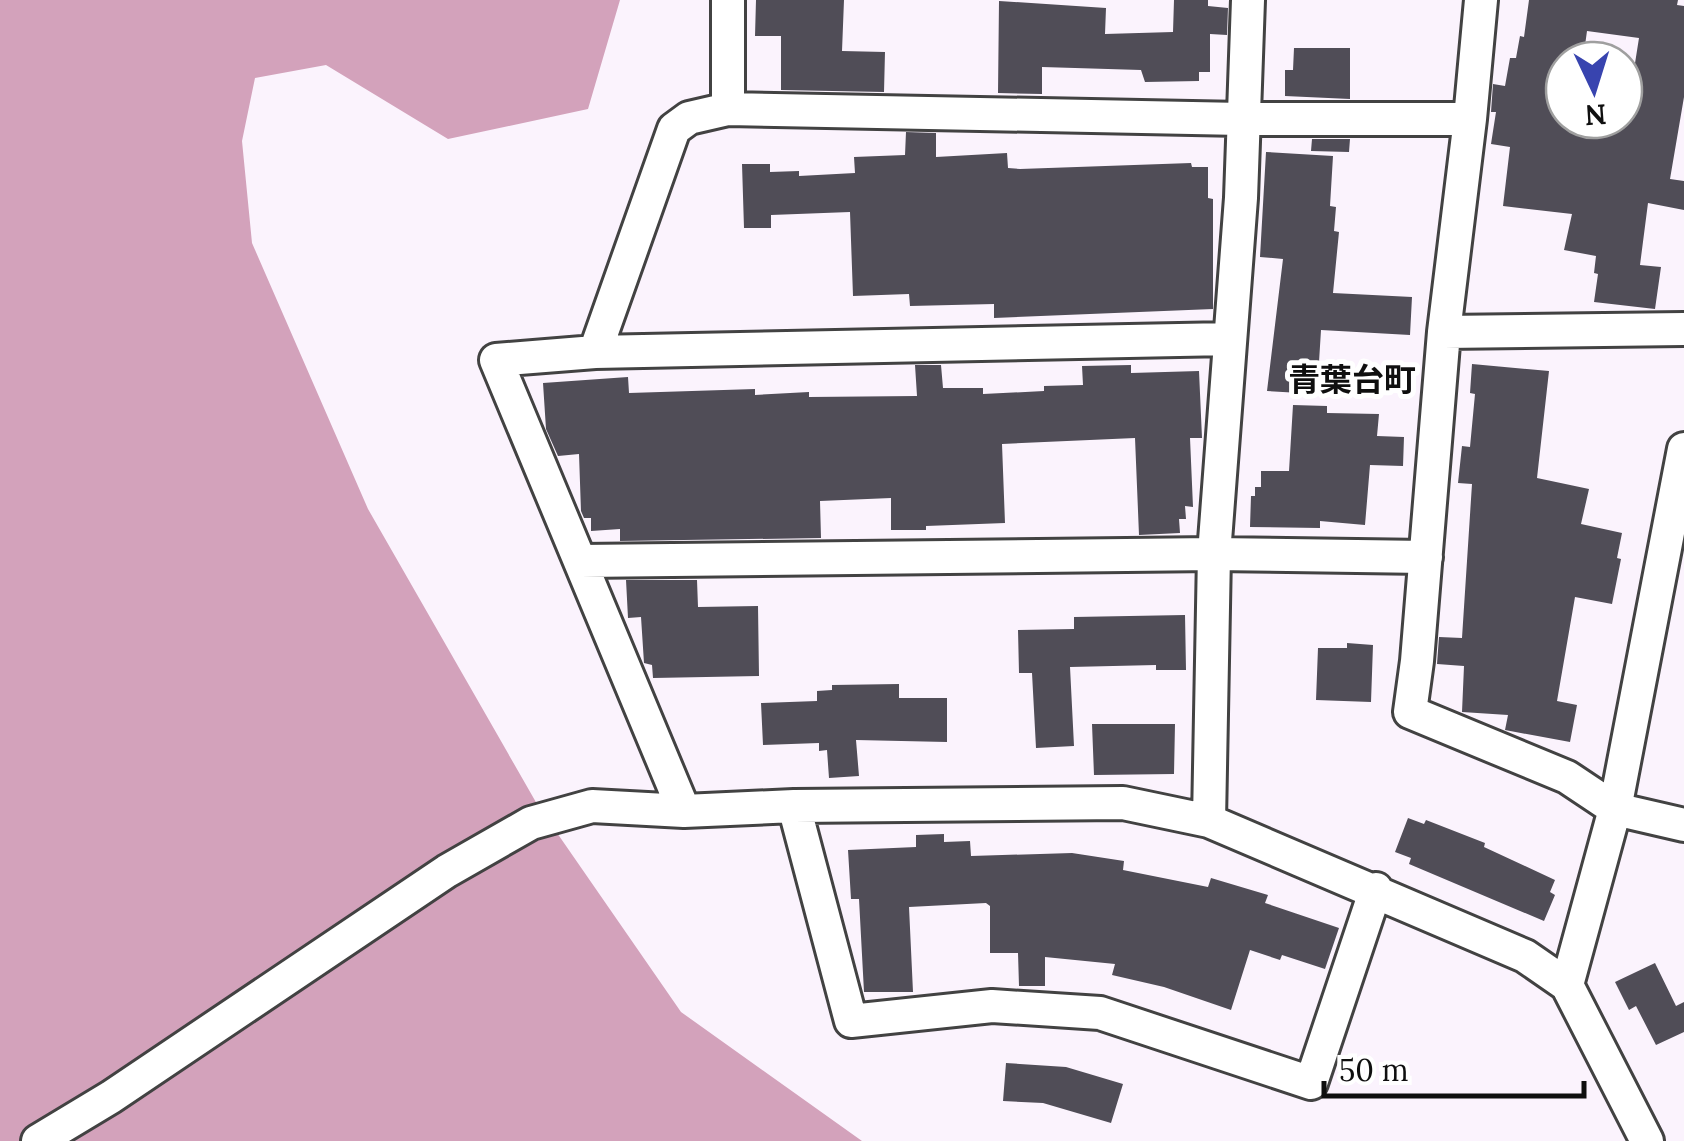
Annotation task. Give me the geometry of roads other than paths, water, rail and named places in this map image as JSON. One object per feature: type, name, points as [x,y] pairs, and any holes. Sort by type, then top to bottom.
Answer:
[{"type":"street","points":[[728,0],[728,110]]},
{"type":"street","points":[[1209,820],[1214,554],[1240,198],[1248,0]]},
{"type":"street","points":[[1480,0],[1444,332],[1410,712],[1567,777],[1615,810],[1684,825]]},
{"type":"street","points":[[595,352],[674,129],[689,118],[728,110],[1470,119]]},
{"type":"street","points":[[1444,332],[1684,329]]},
{"type":"street","points":[[684,811],[496,360],[595,352],[1229,339]]},
{"type":"street","points":[[1567,985],[1615,810],[1684,449]]},
{"type":"street","points":[[581,562],[1214,554],[1426,557]]},
{"type":"street","points":[[38,1141],[111,1097],[447,871],[531,823],[592,806],[684,811],[794,806],[1123,804],[1209,820],[1525,956],[1567,985],[1647,1141]]},
{"type":"street","points":[[794,806],[851,1021],[992,1006],[1100,1012],[1311,1084],[1376,889]]},
{"type":"district","name":"青葉台町","points":[[1352,379]]}]
